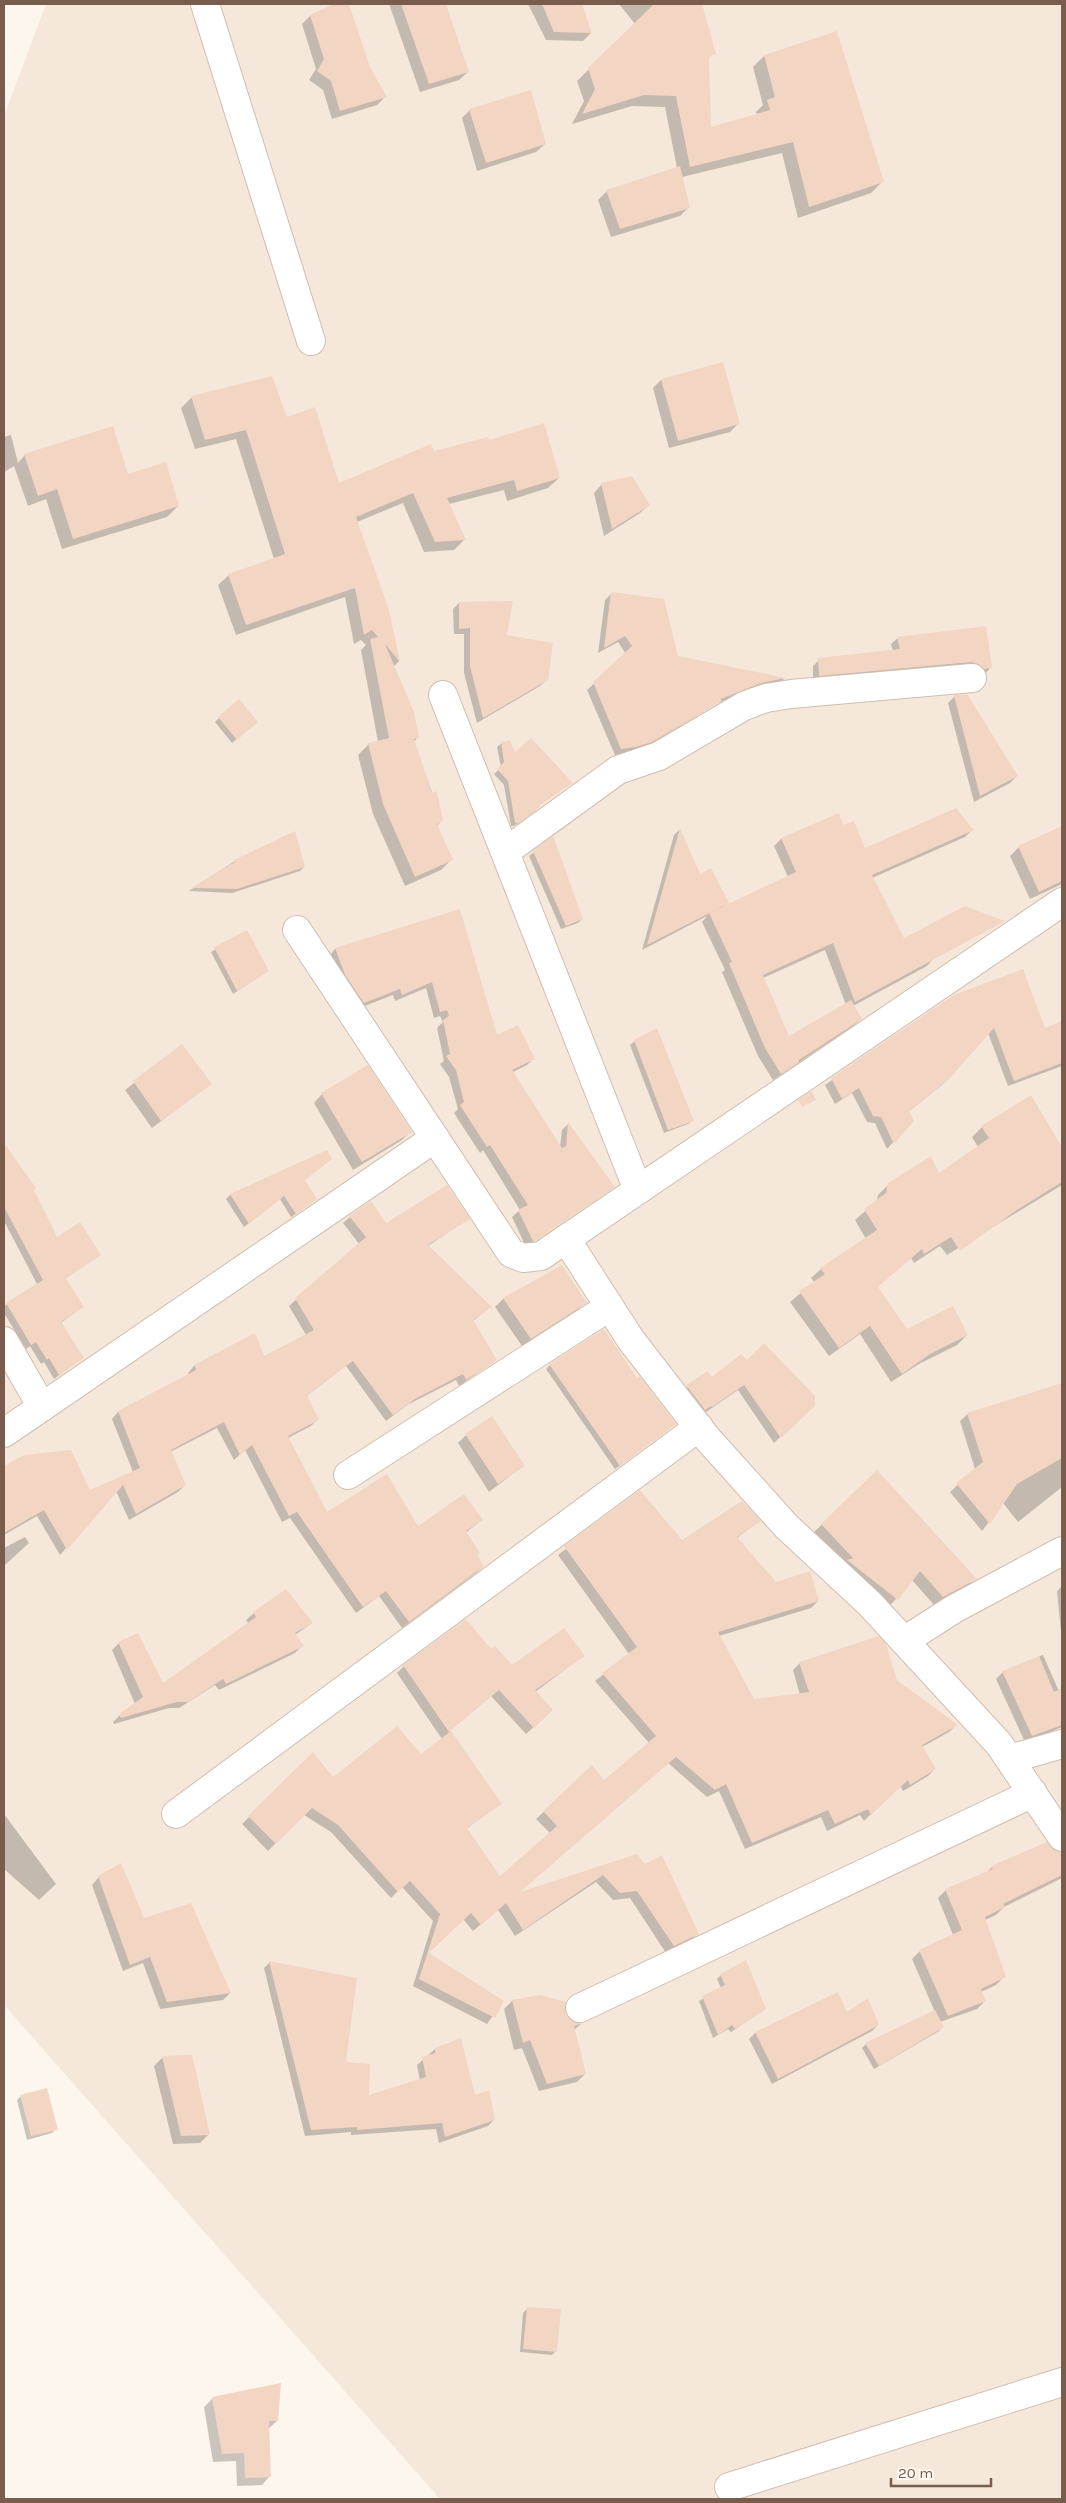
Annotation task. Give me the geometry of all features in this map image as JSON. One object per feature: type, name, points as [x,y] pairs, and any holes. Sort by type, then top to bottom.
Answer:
[{"type":"street","points":[[205,4],[311,341]]},
{"type":"street","points":[[505,852],[618,770],[659,756],[744,706],[766,698],[791,694],[972,678]]},
{"type":"street","points":[[443,695],[638,1190]]},
{"type":"street","points":[[297,930],[511,1253],[523,1258],[541,1256],[1062,902]]},
{"type":"street","points":[[4,1433],[435,1138]]},
{"type":"street","points":[[566,1239],[631,1340],[706,1437],[786,1526],[870,1604],[999,1744],[1062,1837]]},
{"type":"street","points":[[348,1475],[609,1307]]},
{"type":"street","points":[[4,1341],[42,1407]]},
{"type":"street","points":[[176,1814],[699,1427]]},
{"type":"street","points":[[904,1641],[954,1610],[1062,1551]]},
{"type":"street","points":[[1010,1759],[1062,1744]]},
{"type":"street","points":[[580,2008],[1033,1793]]},
{"type":"street","points":[[729,2488],[1062,2382]]},
{"type":"shaded area","points":[[46,4],[1062,4],[1062,2499],[440,2499],[4,2005],[4,116]]},
{"type":"building","points":[[334,4],[349,4],[370,67],[387,97],[340,111],[331,81],[317,71],[324,59],[310,15]]},
{"type":"building","points":[[401,4],[446,4],[469,72],[429,84]]},
{"type":"building","points":[[542,4],[582,4],[592,33],[554,32]]},
{"type":"building","points":[[654,4],[702,4],[716,54],[709,57],[711,127],[770,110],[767,100],[775,97],[764,55],[837,31],[884,182],[809,207],[793,142],[690,167],[676,96],[644,95],[582,114],[595,89],[588,68]]},
{"type":"building","points":[[531,90],[546,144],[486,163],[469,109]]},
{"type":"building","points":[[680,166],[690,208],[620,229],[606,190]]},
{"type":"building","points":[[723,362],[740,424],[678,441],[661,379]]},
{"type":"building","points":[[272,376],[287,417],[315,407],[339,483],[431,444],[434,451],[488,437],[489,440],[544,423],[560,478],[517,491],[514,480],[447,498],[466,540],[435,542],[413,493],[356,517],[389,610],[400,662],[385,644],[414,712],[419,738],[414,739],[432,793],[437,791],[443,821],[437,824],[453,860],[415,877],[383,804],[368,743],[389,738],[370,639],[378,637],[372,630],[364,635],[355,588],[246,625],[228,574],[285,554],[246,430],[205,440],[191,396]]},
{"type":"building","points":[[113,426],[128,474],[166,462],[179,506],[73,539],[57,489],[38,496],[24,454]]},
{"type":"building","points":[[632,476],[650,505],[612,529],[601,483]]},
{"type":"building","points":[[611,592],[664,599],[678,656],[786,678],[761,683],[721,699],[721,701],[652,742],[621,749],[593,682],[632,646],[625,636],[604,648]]},
{"type":"building","points":[[513,601],[507,635],[553,643],[548,680],[483,718],[470,666],[470,628],[459,629],[459,602]]},
{"type":"building","points":[[986,626],[992,668],[984,669],[978,664],[971,662],[819,676],[818,658],[900,649],[897,637]]},
{"type":"building","points":[[967,694],[1018,776],[980,796],[954,695]]},
{"type":"building","points":[[239,699],[258,722],[237,740],[218,717]]},
{"type":"building","points":[[531,738],[573,783],[539,805],[540,807],[520,822],[515,823],[508,781],[497,769],[504,762],[501,742],[510,740],[515,752]]},
{"type":"building","points":[[956,808],[974,830],[872,875],[904,938],[965,906],[1005,921],[855,1002],[833,943],[763,975],[789,1036],[851,1000],[862,1019],[781,1074],[765,1048],[729,963],[732,962],[709,913],[796,872],[781,838],[839,813],[843,825],[854,821],[865,848]]},
{"type":"building","points":[[1062,826],[1062,881],[1039,892],[1018,846]]},
{"type":"building","points":[[680,828],[700,874],[711,868],[729,903],[647,945]]},
{"type":"building","points":[[295,831],[305,867],[237,889],[191,888],[235,862],[234,860]]},
{"type":"building","points":[[553,836],[583,919],[566,926],[533,851]]},
{"type":"building","points":[[460,909],[497,1035],[518,1025],[535,1059],[512,1070],[562,1148],[566,1146],[568,1122],[615,1187],[535,1241],[533,1241],[518,1210],[528,1205],[490,1145],[487,1147],[460,1105],[464,1102],[456,1070],[446,1056],[450,1054],[443,1020],[449,1016],[447,1010],[440,1012],[432,982],[402,995],[400,989],[364,1003],[345,975],[335,948]]},
{"type":"building","points":[[247,930],[269,971],[237,991],[214,947]]},
{"type":"building","points":[[1023,969],[1045,1028],[1062,1021],[1062,1063],[1014,1081],[994,1028],[950,1078],[909,1111],[914,1121],[894,1144],[881,1117],[873,1116],[859,1088],[842,1099],[831,1078],[954,995]]},
{"type":"building","points":[[657,1028],[694,1121],[668,1130],[634,1040]]},
{"type":"building","points":[[182,1044],[212,1084],[161,1121],[133,1081]]},
{"type":"building","points":[[368,1065],[412,1132],[362,1162],[321,1093]]},
{"type":"building","points":[[812,1091],[816,1100],[802,1107],[798,1100]]},
{"type":"building","points":[[1031,1095],[1062,1147],[1062,1182],[1017,1210],[960,1251],[951,1237],[924,1254],[922,1249],[878,1287],[907,1329],[953,1306],[968,1335],[930,1354],[902,1374],[870,1326],[839,1348],[799,1291],[825,1274],[820,1268],[877,1230],[864,1209],[886,1193],[888,1183],[931,1156],[939,1173],[989,1138],[981,1126]]},
{"type":"building","points":[[4,1143],[36,1188],[34,1190],[57,1237],[80,1222],[101,1255],[66,1278],[84,1307],[61,1322],[84,1358],[59,1375],[49,1358],[47,1360],[36,1342],[31,1345],[6,1303],[43,1280],[4,1207]]},
{"type":"building","points":[[327,1150],[332,1159],[305,1180],[317,1199],[296,1214],[284,1196],[249,1224],[230,1194]]},
{"type":"building","points":[[447,1185],[470,1219],[428,1245],[492,1307],[473,1320],[497,1360],[466,1380],[463,1374],[415,1399],[393,1415],[353,1361],[307,1395],[319,1420],[288,1436],[327,1512],[387,1474],[418,1526],[464,1494],[483,1520],[466,1531],[480,1553],[477,1555],[484,1566],[409,1622],[386,1591],[363,1607],[297,1512],[289,1516],[252,1445],[240,1455],[224,1422],[171,1450],[186,1485],[136,1514],[123,1485],[67,1550],[44,1510],[4,1533],[4,1466],[24,1455],[71,1450],[90,1490],[140,1468],[118,1411],[196,1370],[194,1365],[255,1333],[264,1356],[314,1330],[295,1298],[366,1237],[349,1216],[371,1201],[386,1223]]},
{"type":"building","points":[[562,1265],[587,1303],[531,1339],[503,1298]]},
{"type":"building","points":[[604,1329],[637,1378],[639,1376],[676,1424],[620,1466],[549,1364]]},
{"type":"building","points":[[764,1343],[815,1396],[815,1406],[781,1438],[744,1385],[705,1410],[686,1385],[708,1371],[712,1377],[741,1354],[747,1360]]},
{"type":"building","points":[[1062,1383],[1062,1458],[1017,1484],[990,1524],[956,1483],[983,1462],[967,1413]]},
{"type":"building","points":[[492,1416],[525,1466],[498,1484],[465,1434]]},
{"type":"building","points":[[877,1470],[977,1579],[943,1597],[920,1571],[898,1600],[847,1560],[853,1558],[821,1524]]},
{"type":"building","points":[[640,1490],[682,1540],[742,1501],[761,1521],[737,1537],[776,1582],[810,1571],[819,1601],[718,1632],[754,1699],[809,1692],[799,1662],[879,1636],[886,1644],[897,1680],[958,1725],[922,1745],[936,1769],[910,1785],[908,1780],[871,1815],[868,1809],[835,1824],[828,1810],[752,1843],[726,1784],[715,1790],[676,1757],[520,1892],[637,1854],[645,1864],[662,1855],[699,1934],[674,1946],[637,1891],[620,1893],[603,1875],[523,1930],[506,1903],[481,1925],[471,1913],[429,1953],[504,2001],[495,2018],[419,1979],[440,1914],[410,1881],[398,1892],[338,1825],[312,1808],[276,1844],[248,1816],[313,1752],[333,1777],[397,1726],[421,1754],[451,1731],[502,1804],[467,1828],[500,1876],[557,1826],[543,1811],[592,1765],[604,1780],[656,1736],[602,1673],[637,1647],[564,1546]]},
{"type":"building","points":[[286,1589],[313,1623],[295,1633],[304,1646],[226,1684],[223,1679],[188,1702],[177,1702],[121,1718],[119,1714],[143,1697],[118,1642],[138,1633],[163,1683],[256,1617],[253,1612]]},
{"type":"building","points":[[466,1619],[491,1649],[495,1646],[512,1665],[564,1628],[585,1656],[535,1690],[553,1710],[534,1728],[499,1690],[449,1732],[403,1665]]},
{"type":"building","points":[[1039,1656],[1054,1692],[1062,1688],[1062,1725],[1032,1736],[1002,1671]]},
{"type":"building","points":[[1047,1842],[1055,1851],[1062,1852],[1062,1875],[1003,1904],[1005,1907],[985,1917],[1006,1977],[981,1989],[986,2001],[948,2016],[919,1950],[962,1930],[945,1889],[993,1869],[991,1866]]},
{"type":"building","points":[[121,1863],[144,1918],[191,1903],[231,1993],[167,2002],[150,1957],[130,1965],[98,1876]]},
{"type":"building","points":[[746,1960],[766,2009],[735,2029],[732,2025],[718,2035],[702,1996],[725,1985],[720,1974]]},
{"type":"building","points":[[269,1961],[357,1978],[346,2062],[370,2064],[369,2095],[426,2077],[422,2057],[435,2053],[435,2048],[461,2038],[475,2095],[489,2090],[495,2120],[445,2137],[442,2123],[357,2130],[357,2127],[311,2130]]},
{"type":"building","points":[[838,1992],[847,2012],[868,1998],[879,2025],[778,2079],[755,2032]]},
{"type":"building","points":[[540,1995],[566,2002],[566,2015],[572,2021],[584,2023],[574,2026],[586,2074],[547,2084],[530,2040],[523,2043],[512,2000]]},
{"type":"building","points":[[935,2010],[944,2027],[879,2066],[865,2043]]},
{"type":"building","points":[[192,2055],[210,2135],[181,2136],[162,2056]]},
{"type":"building","points":[[47,2088],[58,2130],[31,2136],[20,2095]]},
{"type":"building","points":[[527,2307],[561,2309],[557,2352],[523,2349]]},
{"type":"building","points":[[281,2383],[278,2421],[269,2421],[271,2477],[245,2478],[244,2453],[222,2454],[212,2397]]}]
